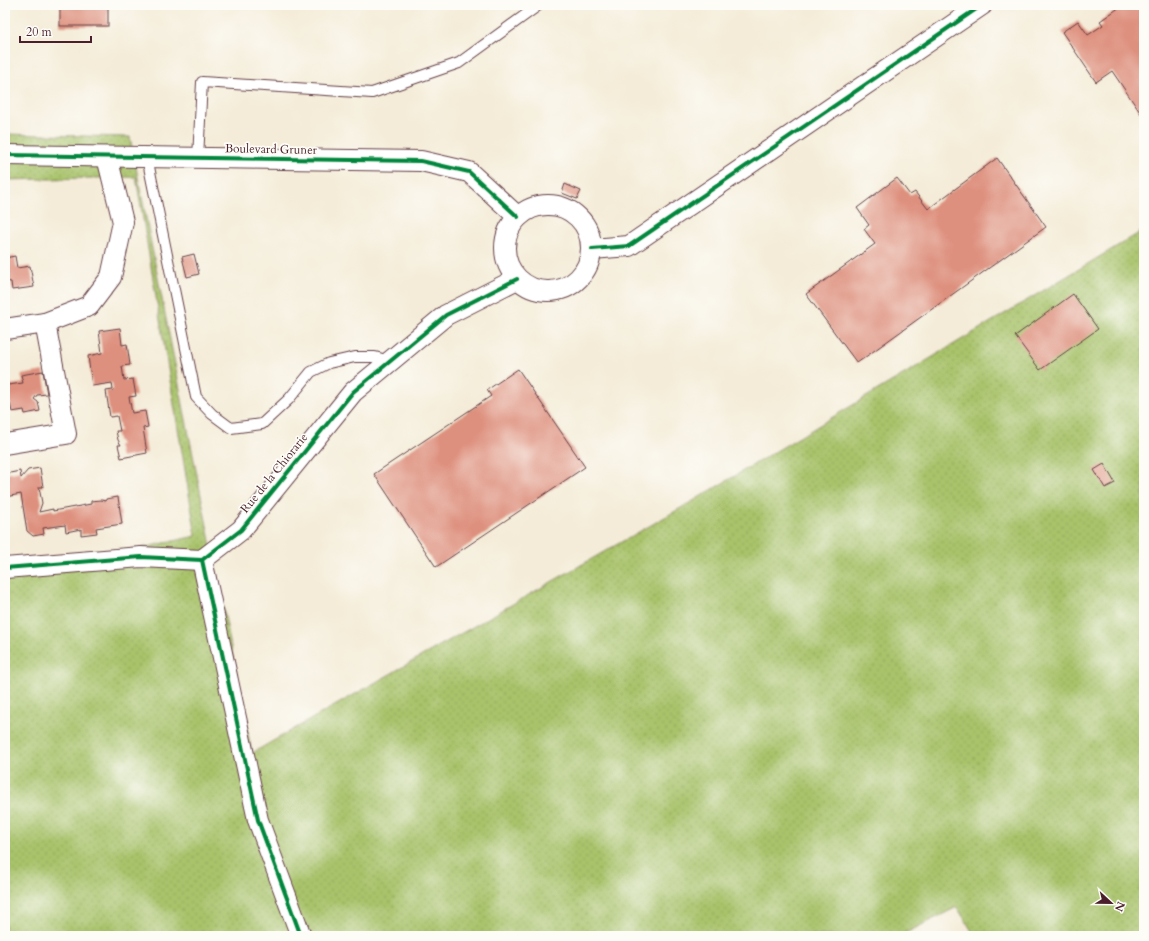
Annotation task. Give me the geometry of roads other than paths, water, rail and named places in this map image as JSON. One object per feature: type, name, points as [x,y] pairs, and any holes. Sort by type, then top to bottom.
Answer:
[{"type":"street","points":[[592,249],[629,246],[982,5]]},
{"type":"street","name":"Boulevard Gruner","points":[[5,155],[421,161],[468,172],[518,217]]},
{"type":"street","points":[[5,329],[45,323],[90,306],[111,277],[123,222],[106,157]]},
{"type":"street","points":[[544,205],[559,206],[572,212],[583,222],[590,235],[592,249],[589,264],[582,276],[571,286],[557,291],[542,292],[528,287],[517,279],[509,268],[505,254],[505,241],[510,228],[518,217],[530,209],[544,205]]},
{"type":"street","name":"Rue de la Chiorarie","points":[[202,560],[241,530],[353,392],[446,315],[517,279]]},
{"type":"street","points":[[5,444],[66,434],[45,323]]},
{"type":"street","points":[[5,568],[141,557],[202,560],[258,820],[301,936]]},
{"type":"lane","points":[[198,158],[202,82],[372,93],[459,63],[538,5]]},
{"type":"lane","points":[[147,158],[196,397],[212,414],[231,428],[262,424],[289,399],[311,372],[329,363],[355,357],[375,357],[390,361]]}]
